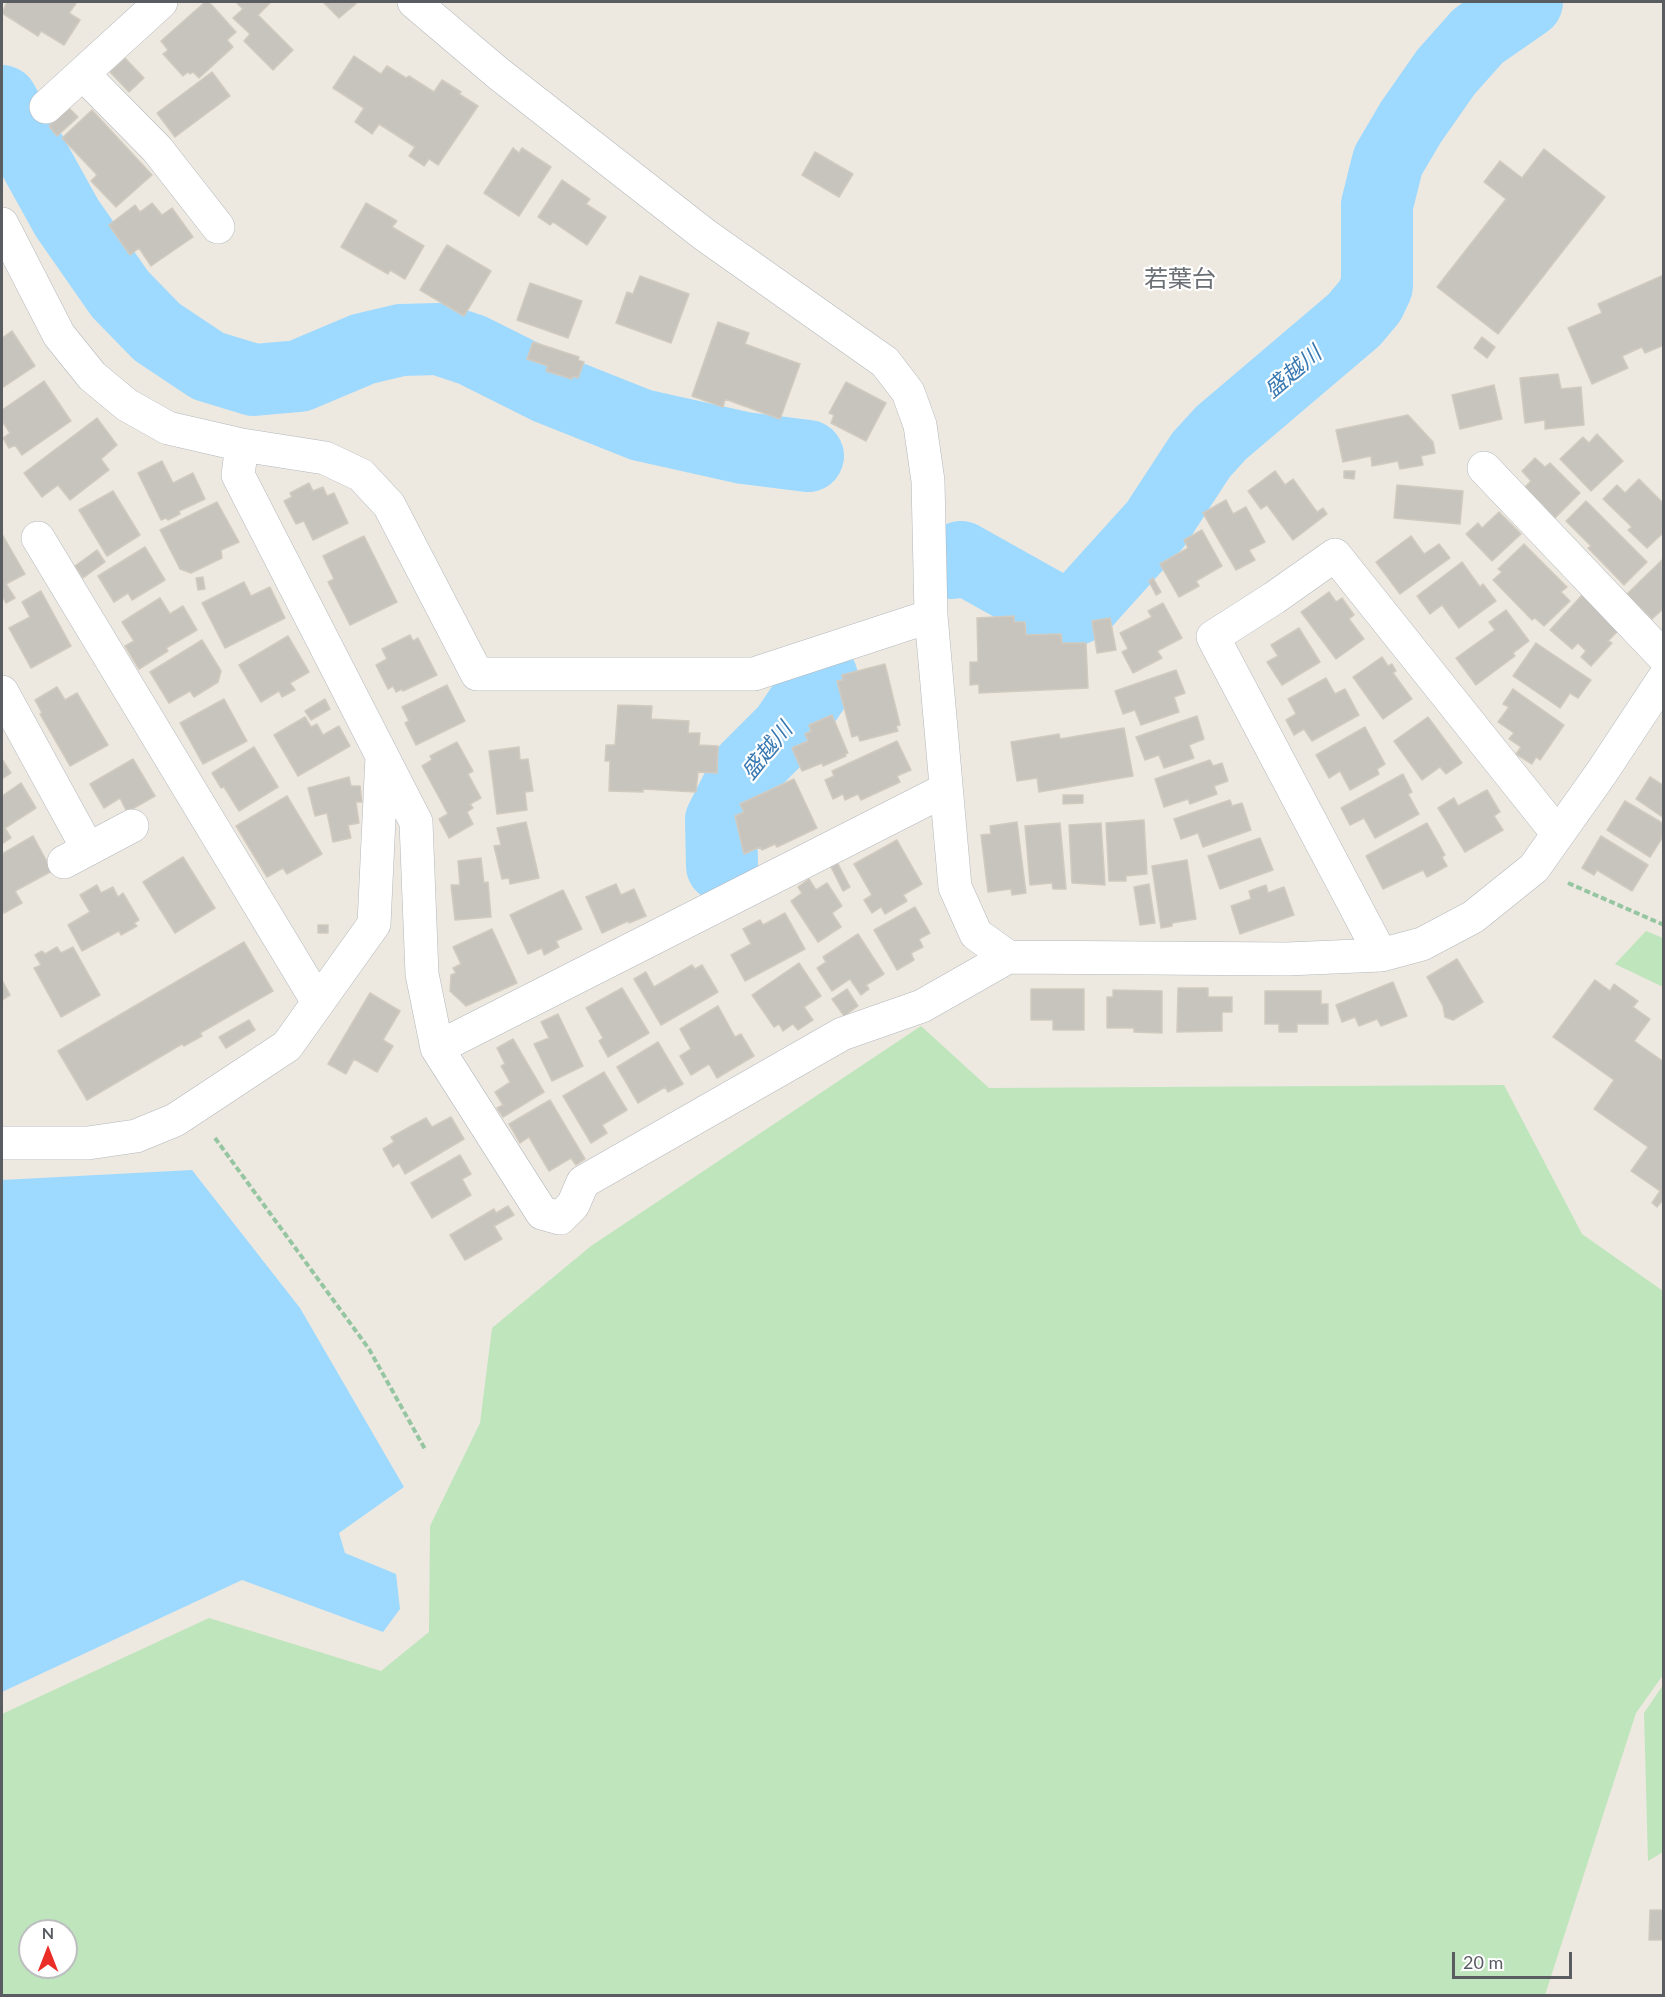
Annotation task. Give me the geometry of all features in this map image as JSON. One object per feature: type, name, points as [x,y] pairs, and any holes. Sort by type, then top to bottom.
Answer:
[{"type":"street","points":[[414,2],[499,74],[705,235],[885,362],[908,392],[920,425],[928,481],[931,616],[955,887],[976,934],[1008,957]]},
{"type":"street","points":[[46,107],[83,74],[150,4]]},
{"type":"street","points":[[83,74],[157,149],[218,227]]},
{"type":"street","points":[[2,224],[59,335],[92,376],[127,405],[168,428],[242,445],[325,458],[361,475],[389,505],[477,674],[754,674],[931,616]]},
{"type":"street","points":[[242,445],[238,475],[416,822],[422,974],[436,1048],[542,1213],[560,1218],[573,1205],[583,1182],[842,1034],[922,1006],[1008,957],[1287,959],[1381,955],[1422,944],[1473,917],[1534,868],[1664,678]]},
{"type":"street","points":[[1484,468],[1664,657]]},
{"type":"street","points":[[38,538],[318,1002]]},
{"type":"street","points":[[1381,955],[1213,638],[1335,555],[1558,834]]},
{"type":"street","points":[[5,707],[76,856],[132,826]]},
{"type":"street","points":[[2,1143],[88,1143],[135,1136],[194,1108],[287,1046],[374,924],[382,754]]},
{"type":"street","points":[[436,1048],[945,790]]},
{"type":"path","points":[[1558,879],[1664,925]]},
{"type":"path","points":[[194,1108],[369,1349],[426,1451]]},
{"type":"green space","points":[[1646,931],[1663,938],[1663,987],[1615,964]]},
{"type":"green space","points":[[921,1026],[989,1088],[1504,1085],[1582,1234],[1663,1291],[1663,1675],[1636,1713],[1545,1995],[2,1995],[2,1714],[209,1618],[381,1671],[429,1632],[430,1526],[480,1423],[492,1328],[591,1246]]},
{"type":"green space","points":[[1663,1685],[1663,1852],[1648,1861],[1644,1713]]},
{"type":"water","points":[[192,1170],[300,1308],[404,1487],[339,1533],[345,1553],[396,1574],[400,1609],[383,1632],[242,1580],[2,1692],[2,1180]]},
{"type":"building","points":[[7,2],[77,2],[69,13],[80,20],[64,45],[41,31],[38,36],[2,13]]},
{"type":"building","points":[[205,2],[209,2],[236,32],[227,40],[233,47],[199,78],[193,72],[190,74],[188,72],[183,76],[163,54],[168,50],[161,41]]},
{"type":"building","points":[[236,2],[271,2],[258,15],[293,50],[273,70],[244,41],[250,34],[233,18],[243,9]]},
{"type":"building","points":[[323,2],[358,2],[339,18]]},
{"type":"building","points":[[354,56],[381,74],[387,66],[406,78],[409,76],[434,92],[442,80],[478,106],[438,165],[429,159],[424,166],[409,156],[415,147],[379,124],[372,134],[355,122],[364,108],[333,88]]},
{"type":"building","points":[[125,58],[144,78],[129,92],[110,72]]},
{"type":"building","points":[[212,72],[230,96],[175,137],[157,113]]},
{"type":"building","points":[[69,108],[78,117],[57,136],[49,126]]},
{"type":"building","points":[[92,110],[152,175],[116,207],[91,181],[97,175],[62,138]]},
{"type":"building","points":[[513,148],[519,153],[522,148],[551,167],[519,216],[484,193]]},
{"type":"building","points":[[1544,149],[1605,197],[1498,334],[1437,287],[1506,199],[1484,182],[1500,161],[1522,178]]},
{"type":"building","points":[[815,152],[853,174],[839,197],[802,175]]},
{"type":"building","points":[[562,180],[590,199],[586,204],[606,217],[587,245],[553,222],[550,225],[538,217]]},
{"type":"building","points":[[152,203],[162,215],[172,208],[193,237],[151,266],[139,248],[130,255],[109,225],[135,205],[140,212]]},
{"type":"building","points":[[366,203],[397,221],[392,227],[424,246],[405,279],[390,270],[388,274],[341,247]]},
{"type":"building","points":[[447,245],[491,271],[464,316],[420,290]]},
{"type":"building","points":[[1664,275],[1664,345],[1645,353],[1642,347],[1622,356],[1628,368],[1592,384],[1568,328],[1602,313],[1598,304]]},
{"type":"building","points":[[640,276],[689,294],[671,343],[616,323],[627,292],[633,294]]},
{"type":"building","points":[[530,283],[582,301],[568,338],[517,320]]},
{"type":"building","points":[[718,322],[749,333],[745,344],[800,364],[780,419],[725,399],[723,407],[692,396]]},
{"type":"building","points":[[12,331],[35,366],[2,388],[2,338]]},
{"type":"building","points":[[1482,337],[1495,347],[1487,358],[1474,348]]},
{"type":"building","points":[[533,342],[579,357],[578,360],[584,362],[578,378],[573,376],[572,379],[546,371],[548,366],[527,359]]},
{"type":"building","points":[[1558,374],[1561,389],[1581,387],[1584,425],[1545,429],[1545,420],[1525,423],[1520,378]]},
{"type":"building","points":[[44,381],[71,421],[22,455],[15,445],[9,448],[3,438],[10,433],[2,421],[2,410]]},
{"type":"building","points":[[846,382],[886,403],[866,441],[831,423],[834,415],[829,413]]},
{"type":"building","points":[[1494,385],[1502,419],[1460,429],[1452,395]]},
{"type":"building","points":[[1408,415],[1433,442],[1435,453],[1421,456],[1423,465],[1400,469],[1398,461],[1372,466],[1371,456],[1343,462],[1336,430]]},
{"type":"building","points":[[97,418],[117,445],[101,459],[109,470],[70,500],[58,485],[42,497],[24,473]]},
{"type":"building","points":[[1597,434],[1623,461],[1591,491],[1560,459],[1583,437],[1589,443]]},
{"type":"building","points":[[1535,458],[1545,467],[1550,463],[1580,493],[1555,518],[1525,487],[1531,481],[1522,471]]},
{"type":"building","points":[[162,461],[173,483],[193,473],[205,499],[179,511],[180,514],[168,520],[166,518],[161,520],[138,473]]},
{"type":"building","points":[[1275,471],[1285,485],[1293,479],[1317,512],[1323,508],[1327,514],[1293,540],[1267,505],[1261,509],[1248,491]]},
{"type":"building","points":[[1344,471],[1355,471],[1354,479],[1344,478]]},
{"type":"building","points":[[1639,479],[1664,504],[1664,532],[1647,548],[1628,530],[1632,527],[1603,499],[1617,485],[1625,493]]},
{"type":"building","points":[[309,483],[313,491],[323,487],[327,496],[334,493],[348,523],[313,540],[304,521],[296,524],[284,501],[292,497],[290,493]]},
{"type":"building","points":[[1397,485],[1463,491],[1460,524],[1394,518]]},
{"type":"building","points":[[113,491],[140,535],[107,556],[79,510]]},
{"type":"building","points":[[1226,500],[1233,514],[1246,507],[1265,542],[1249,550],[1255,560],[1236,570],[1203,513]]},
{"type":"building","points":[[1586,501],[1647,562],[1624,585],[1588,548],[1591,546],[1566,521]]},
{"type":"building","points":[[217,502],[239,542],[221,550],[222,558],[191,573],[180,569],[160,530]]},
{"type":"building","points":[[1499,512],[1521,534],[1492,561],[1466,534],[1478,523],[1482,528]]},
{"type":"building","points":[[1202,530],[1222,566],[1196,581],[1199,586],[1179,597],[1160,564],[1188,548],[1184,540]]},
{"type":"building","points":[[2,534],[25,574],[6,584],[15,598],[6,603],[2,596]]},
{"type":"building","points":[[364,536],[397,602],[350,625],[328,582],[334,579],[323,556]]},
{"type":"building","points":[[1411,536],[1424,554],[1439,544],[1450,558],[1400,594],[1376,562]]},
{"type":"building","points":[[1524,544],[1567,587],[1561,592],[1570,601],[1544,626],[1535,618],[1532,620],[1493,580],[1502,572],[1498,569]]},
{"type":"building","points":[[145,547],[165,580],[132,600],[128,593],[114,602],[98,576]]},
{"type":"building","points":[[97,550],[105,562],[83,578],[75,566]]},
{"type":"building","points":[[1662,560],[1664,608],[1652,619],[1627,594]]},
{"type":"building","points":[[1462,562],[1480,587],[1483,584],[1496,601],[1459,628],[1442,605],[1430,614],[1417,596]]},
{"type":"building","points":[[203,577],[205,589],[198,590],[196,578]]},
{"type":"building","points":[[1153,578],[1161,592],[1156,595],[1149,581]]},
{"type":"building","points":[[244,582],[251,596],[270,587],[285,618],[225,648],[202,603]]},
{"type":"building","points":[[41,591],[71,646],[31,668],[9,628],[30,617],[22,602]]},
{"type":"building","points":[[1329,592],[1336,602],[1342,598],[1354,615],[1349,619],[1364,639],[1336,659],[1301,612]]},
{"type":"building","points":[[1583,594],[1620,629],[1608,641],[1612,643],[1591,666],[1581,657],[1586,651],[1578,643],[1572,649],[1550,630]]},
{"type":"building","points":[[160,598],[170,614],[183,606],[197,630],[166,648],[168,651],[139,669],[125,646],[134,641],[122,622]]},
{"type":"building","points":[[1163,603],[1182,638],[1157,651],[1162,658],[1133,673],[1122,652],[1128,649],[1120,633],[1152,617],[1148,611]]},
{"type":"building","points":[[1506,610],[1529,641],[1513,653],[1515,656],[1476,685],[1456,658],[1495,630],[1489,622]]},
{"type":"building","points":[[1014,616],[1014,622],[1025,622],[1026,635],[1061,634],[1062,643],[1086,643],[1088,688],[979,693],[979,684],[970,685],[970,662],[978,662],[977,618]]},
{"type":"building","points":[[1110,618],[1116,650],[1097,653],[1092,621]]},
{"type":"building","points":[[1299,628],[1320,662],[1282,685],[1267,662],[1278,656],[1271,645]]},
{"type":"building","points":[[410,635],[413,641],[418,638],[437,675],[396,692],[393,686],[388,689],[376,665],[387,659],[382,649]]},
{"type":"building","points":[[288,636],[309,672],[290,683],[295,690],[282,697],[279,691],[261,702],[239,665]]},
{"type":"building","points":[[202,640],[221,671],[218,682],[194,697],[190,691],[169,703],[150,672]]},
{"type":"building","points":[[1536,643],[1591,680],[1578,698],[1570,693],[1560,708],[1513,676]]},
{"type":"building","points":[[1382,657],[1388,666],[1392,664],[1396,671],[1393,673],[1412,699],[1383,719],[1353,677]]},
{"type":"building","points":[[885,664],[900,725],[896,726],[898,731],[860,741],[858,735],[852,737],[837,681],[843,680],[842,675]]},
{"type":"building","points":[[1176,670],[1185,693],[1174,697],[1179,712],[1141,725],[1135,710],[1123,714],[1115,691]]},
{"type":"building","points":[[1326,678],[1335,694],[1345,689],[1359,715],[1312,741],[1304,729],[1294,735],[1286,720],[1296,714],[1288,699]]},
{"type":"building","points":[[447,685],[465,721],[416,745],[405,723],[409,721],[402,707]]},
{"type":"building","points":[[57,687],[65,700],[77,693],[108,745],[70,766],[40,714],[42,713],[35,700]]},
{"type":"building","points":[[1513,689],[1564,725],[1540,760],[1536,757],[1532,764],[1516,754],[1521,747],[1509,739],[1514,733],[1498,722],[1509,707],[1503,704]]},
{"type":"building","points":[[224,699],[247,741],[203,764],[180,723]]},
{"type":"building","points":[[325,699],[330,709],[311,720],[305,711]]},
{"type":"building","points":[[618,705],[652,706],[651,719],[689,721],[688,733],[700,733],[699,745],[718,746],[717,773],[698,772],[696,792],[643,789],[643,792],[609,791],[610,761],[605,761],[606,745],[615,745]]},
{"type":"building","points":[[832,715],[848,753],[823,766],[822,763],[802,771],[792,748],[808,741],[805,734],[811,731],[809,725]]},
{"type":"building","points":[[1197,716],[1204,739],[1189,745],[1194,758],[1164,768],[1159,755],[1145,760],[1136,737]]},
{"type":"building","points":[[305,717],[311,727],[317,724],[323,735],[339,726],[350,746],[298,776],[274,735]]},
{"type":"building","points":[[1428,717],[1462,763],[1446,774],[1440,767],[1422,780],[1394,741]]},
{"type":"building","points":[[1365,727],[1385,764],[1377,769],[1379,774],[1350,790],[1340,771],[1329,778],[1316,755]]},
{"type":"building","points":[[1124,728],[1133,776],[1039,792],[1037,778],[1017,781],[1011,742],[1059,734],[1060,739]]},
{"type":"building","points":[[897,741],[911,770],[897,776],[900,782],[861,800],[858,794],[845,800],[843,794],[833,799],[825,780],[834,776],[832,771]]},
{"type":"building","points":[[457,742],[473,771],[468,774],[481,798],[470,804],[473,808],[467,812],[473,824],[449,838],[439,819],[448,814],[422,766],[432,760],[430,756]]},
{"type":"building","points":[[254,747],[278,787],[239,811],[212,773]]},
{"type":"building","points":[[519,747],[520,760],[528,759],[533,791],[525,792],[527,810],[497,814],[489,751]]},
{"type":"building","points":[[2,759],[11,773],[2,779]]},
{"type":"building","points":[[133,759],[155,796],[127,812],[120,798],[104,808],[90,784]]},
{"type":"building","points":[[1210,760],[1213,766],[1222,763],[1228,781],[1214,786],[1217,794],[1190,804],[1188,799],[1164,807],[1155,779]]},
{"type":"building","points":[[1403,774],[1412,792],[1408,794],[1419,814],[1375,838],[1364,818],[1350,825],[1341,808]]},
{"type":"building","points":[[349,777],[351,786],[360,786],[362,802],[356,802],[359,823],[348,825],[351,838],[333,842],[327,813],[315,816],[308,788]]},
{"type":"building","points":[[1650,777],[1664,786],[1664,818],[1636,799]]},
{"type":"building","points":[[794,779],[817,828],[777,847],[775,844],[762,850],[760,847],[744,854],[735,816],[744,812],[740,804]]},
{"type":"building","points":[[21,783],[36,808],[5,828],[11,838],[2,844],[2,796]]},
{"type":"building","points":[[1487,790],[1500,812],[1494,816],[1503,830],[1465,852],[1438,808],[1454,798],[1458,806]]},
{"type":"building","points":[[1063,795],[1083,795],[1083,803],[1063,804]]},
{"type":"building","points":[[287,796],[322,854],[287,874],[283,868],[267,877],[236,826]]},
{"type":"building","points":[[1230,800],[1232,806],[1242,803],[1251,830],[1203,847],[1198,833],[1181,839],[1174,819]]},
{"type":"building","points":[[1625,801],[1664,824],[1664,835],[1650,857],[1607,830]]},
{"type":"building","points":[[1144,820],[1147,874],[1126,876],[1126,881],[1109,881],[1106,823]]},
{"type":"building","points":[[526,822],[539,878],[510,884],[509,878],[502,879],[494,846],[501,845],[497,828]]},
{"type":"building","points":[[1017,822],[1026,893],[1012,895],[1011,889],[988,892],[981,835],[991,834],[990,826]]},
{"type":"building","points":[[1060,823],[1066,889],[1053,889],[1052,883],[1030,885],[1025,826]]},
{"type":"building","points":[[1101,823],[1105,885],[1072,883],[1069,825]]},
{"type":"building","points":[[1427,823],[1445,855],[1442,857],[1447,866],[1427,877],[1423,870],[1383,889],[1366,856]]},
{"type":"building","points":[[33,836],[52,871],[15,891],[22,903],[4,913],[2,910],[2,854]]},
{"type":"building","points":[[1601,836],[1648,865],[1632,891],[1597,870],[1594,875],[1582,868]]},
{"type":"building","points":[[1260,838],[1273,870],[1220,889],[1208,856]]},
{"type":"building","points":[[897,840],[922,884],[903,895],[907,901],[885,914],[881,907],[872,913],[864,900],[872,895],[854,864]]},
{"type":"building","points":[[183,857],[215,908],[175,933],[143,882]]},
{"type":"building","points":[[481,858],[484,883],[488,882],[491,917],[455,920],[451,885],[460,885],[458,861]]},
{"type":"building","points":[[1187,860],[1196,919],[1172,923],[1172,926],[1161,928],[1152,866]]},
{"type":"building","points":[[838,864],[850,887],[843,891],[831,867]]},
{"type":"building","points":[[809,879],[816,890],[827,883],[842,906],[832,913],[841,927],[818,942],[791,901],[802,893],[798,887]]},
{"type":"building","points":[[616,884],[621,895],[634,889],[646,916],[629,923],[628,921],[602,933],[586,897]]},
{"type":"building","points":[[1149,884],[1155,923],[1140,925],[1134,887]]},
{"type":"building","points":[[97,885],[101,893],[113,887],[118,897],[123,893],[139,920],[134,923],[137,926],[121,935],[119,931],[82,951],[68,925],[90,912],[80,895]]},
{"type":"building","points":[[1266,885],[1268,893],[1284,887],[1294,915],[1240,934],[1231,906],[1251,899],[1249,891]]},
{"type":"building","points":[[563,890],[582,929],[556,941],[559,947],[544,955],[542,948],[528,954],[510,915]]},
{"type":"building","points":[[915,907],[930,933],[919,939],[923,947],[911,953],[914,960],[897,970],[874,930]]},
{"type":"building","points":[[785,913],[805,949],[745,981],[731,955],[751,944],[743,929],[760,920],[763,925]]},
{"type":"building","points":[[318,925],[328,925],[328,933],[318,933]]},
{"type":"building","points":[[492,929],[517,983],[466,1006],[450,991],[451,975],[456,973],[453,968],[461,964],[453,947]]},
{"type":"building","points":[[858,934],[884,974],[866,985],[869,989],[861,995],[850,979],[832,991],[817,968],[826,962],[823,957]]},
{"type":"building","points":[[244,942],[273,991],[200,1033],[202,1036],[184,1046],[182,1044],[87,1100],[58,1051]]},
{"type":"building","points":[[57,947],[61,953],[73,947],[100,995],[61,1017],[34,968],[41,965],[35,955],[42,951],[45,954]]},
{"type":"building","points":[[1457,959],[1483,1002],[1453,1020],[1445,1017],[1443,1006],[1427,977]]},
{"type":"building","points":[[799,963],[821,996],[804,1007],[813,1020],[798,1030],[793,1024],[783,1031],[779,1024],[774,1027],[752,995]]},
{"type":"building","points":[[692,965],[695,969],[702,965],[718,992],[661,1025],[634,979],[646,972],[654,987]]},
{"type":"building","points":[[2,980],[10,995],[2,1000]]},
{"type":"building","points":[[1595,980],[1610,991],[1614,984],[1638,1001],[1633,1007],[1650,1019],[1634,1041],[1664,1062],[1664,1199],[1657,1207],[1652,1203],[1660,1191],[1631,1171],[1648,1147],[1594,1109],[1614,1080],[1553,1037]]},
{"type":"building","points":[[1393,982],[1407,1016],[1381,1026],[1377,1019],[1359,1026],[1355,1017],[1342,1022],[1336,1005]]},
{"type":"building","points":[[622,988],[649,1033],[608,1057],[599,1041],[603,1038],[586,1008]]},
{"type":"building","points":[[1178,988],[1208,988],[1208,997],[1232,997],[1232,1012],[1222,1012],[1222,1031],[1177,1032]]},
{"type":"building","points":[[847,989],[858,1006],[844,1016],[832,999]]},
{"type":"building","points":[[1031,989],[1084,989],[1084,1030],[1053,1030],[1053,1020],[1031,1020]]},
{"type":"building","points":[[1113,990],[1162,991],[1162,1033],[1134,1032],[1134,1028],[1107,1028],[1107,997],[1113,997]]},
{"type":"building","points":[[1265,991],[1321,991],[1321,1004],[1328,1004],[1328,1024],[1297,1024],[1297,1032],[1279,1032],[1279,1024],[1265,1024]]},
{"type":"building","points":[[370,993],[400,1011],[383,1040],[393,1046],[377,1072],[354,1059],[346,1074],[328,1064]]},
{"type":"building","points":[[718,1006],[735,1037],[741,1034],[754,1056],[717,1078],[709,1064],[691,1075],[680,1056],[691,1049],[680,1029]]},
{"type":"building","points":[[558,1014],[583,1066],[552,1081],[534,1044],[549,1038],[541,1022]]},
{"type":"building","points":[[249,1020],[255,1030],[226,1048],[219,1037]]},
{"type":"building","points":[[513,1039],[544,1092],[503,1117],[497,1108],[503,1105],[495,1092],[510,1082],[501,1066],[505,1064],[497,1048]]},
{"type":"building","points":[[658,1042],[683,1084],[668,1092],[665,1087],[638,1103],[617,1067]]},
{"type":"building","points":[[604,1072],[627,1110],[602,1125],[607,1133],[591,1143],[563,1096]]},
{"type":"building","points":[[550,1100],[585,1159],[576,1165],[571,1158],[549,1171],[529,1137],[520,1143],[509,1124]]},
{"type":"building","points":[[451,1117],[464,1139],[405,1174],[399,1163],[393,1167],[383,1149],[394,1142],[391,1137],[426,1118],[432,1127]]},
{"type":"building","points":[[460,1155],[471,1174],[462,1179],[471,1195],[432,1218],[411,1183]]},
{"type":"building","points":[[508,1206],[514,1215],[494,1226],[502,1239],[465,1260],[450,1235],[494,1209],[496,1213]]},
{"type":"building","points":[[1650,1910],[1664,1910],[1664,1940],[1649,1940]]},
{"type":"waterway","name":"盛越川","points":[[953,563],[961,557],[1052,608],[1067,613],[1081,607],[1156,524],[1201,455],[1221,433],[1354,320],[1370,301],[1377,286],[1377,205],[1388,161],[1411,122],[1446,72],[1478,36],[1527,2]]},
{"type":"waterway","points":[[2,101],[67,218],[120,294],[157,332],[208,366],[254,380],[299,376],[363,349],[401,340],[439,339],[472,350],[548,388],[641,425],[744,448],[808,456]]},
{"type":"waterway","name":"盛越川","points":[[722,866],[721,820],[747,769],[786,730],[822,677]]},
{"type":"district","name":"若葉台","points":[[1180,279]]}]
